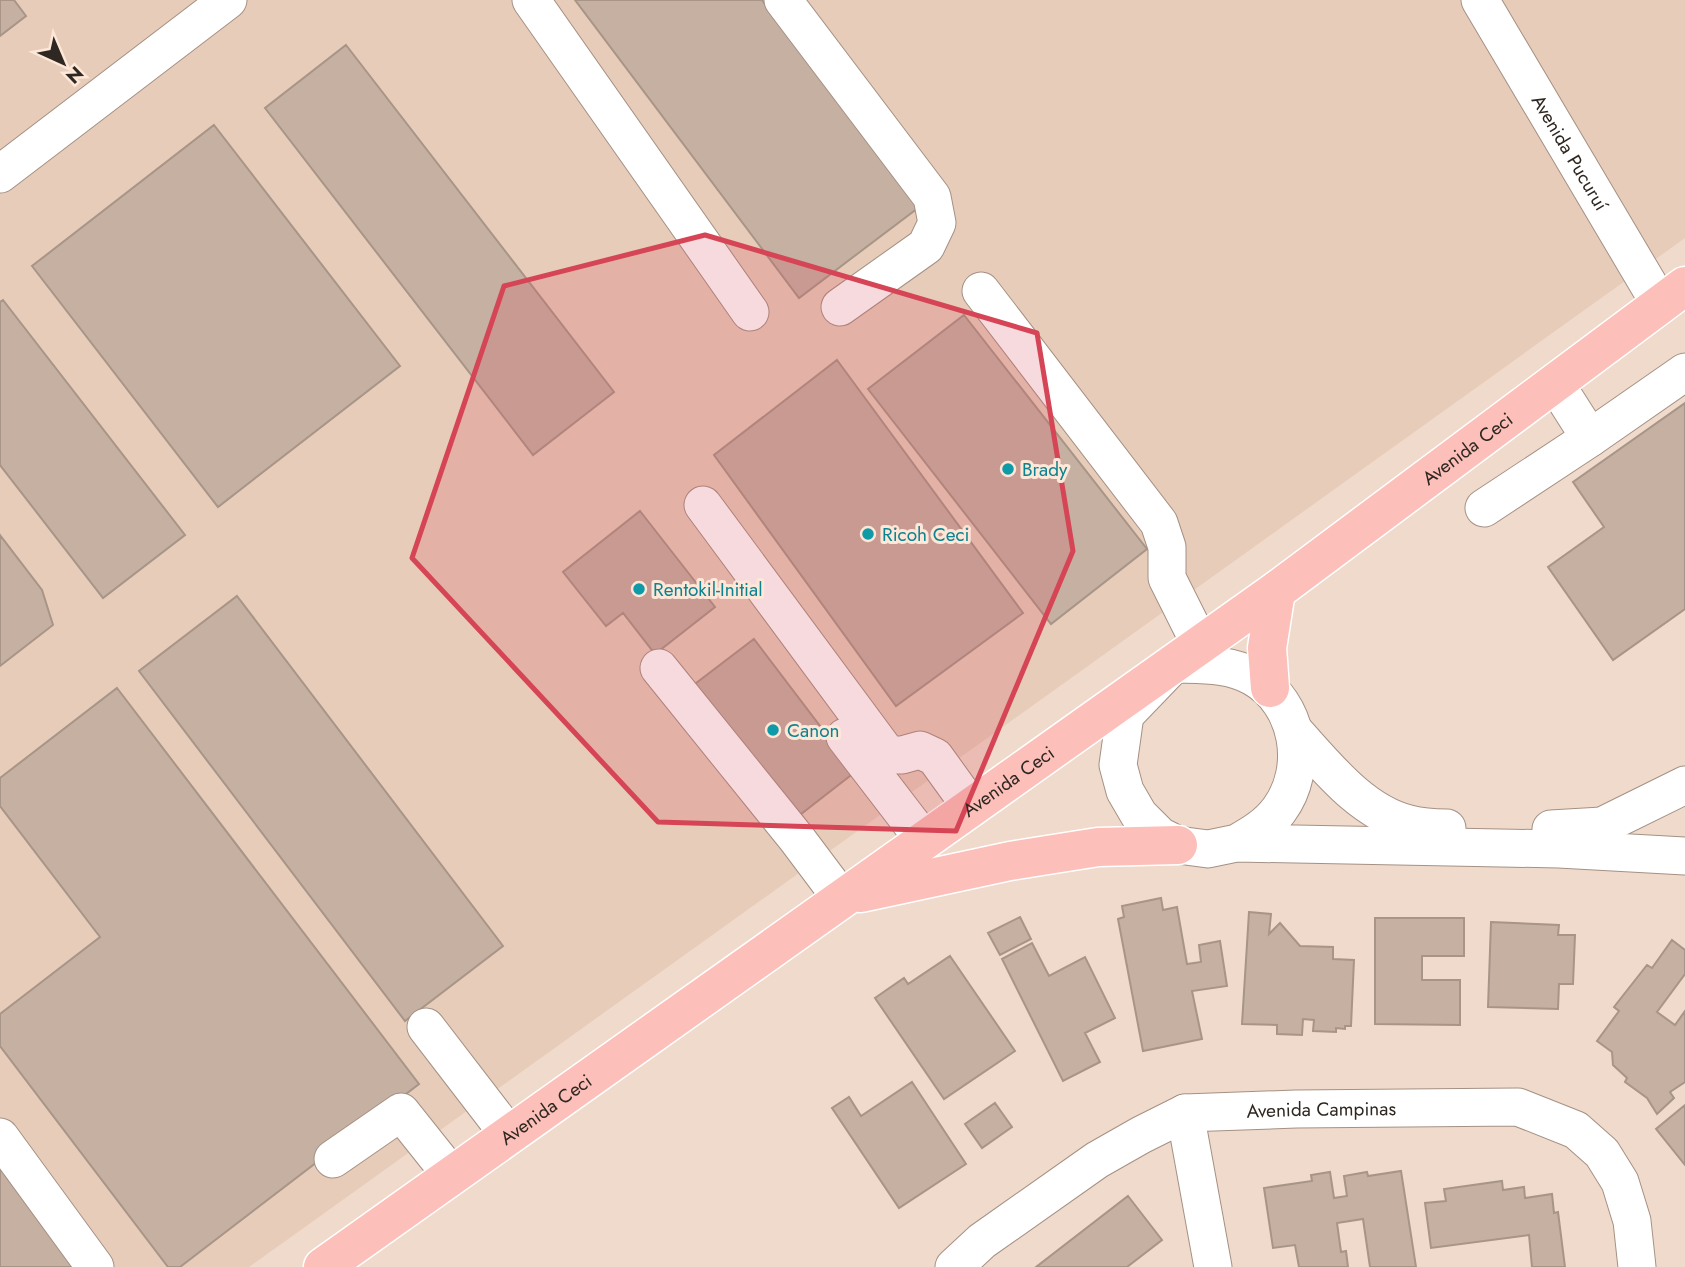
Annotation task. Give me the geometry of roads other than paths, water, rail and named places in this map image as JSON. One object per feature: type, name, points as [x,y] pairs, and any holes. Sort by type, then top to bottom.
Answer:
[{"type":"main road","name":"Avenida Ceci","points":[[323,1267],[1276,591],[1673,295]]},
{"type":"main road","points":[[1270,688],[1267,648],[1276,591]]},
{"type":"main road","points":[[844,898],[1010,861],[1098,847],[1178,845]]},
{"type":"street","points":[[0,174],[228,0]]},
{"type":"street","points":[[531,0],[750,312]]},
{"type":"street","points":[[783,0],[932,197],[937,223],[926,246],[840,307]]},
{"type":"street","points":[[810,0],[836,36]]},
{"type":"street","name":"Avenida Pucuruí","points":[[1480,0],[1673,295]]},
{"type":"street","points":[[981,290],[1159,523],[1167,547],[1167,578],[1187,654]]},
{"type":"street","points":[[1484,508],[1685,372]]},
{"type":"street","points":[[1555,383],[1590,438]]},
{"type":"street","points":[[703,505],[887,755],[902,755],[920,750],[935,757],[971,807]]},
{"type":"street","points":[[745,605],[924,840]]},
{"type":"street","points":[[1187,654],[1252,676],[1270,688],[1285,708],[1294,731],[1297,758],[1292,786],[1279,810],[1270,820],[1237,843]]},
{"type":"street","points":[[1187,654],[1125,715],[1118,765],[1125,791],[1139,815],[1160,836],[1178,845],[1208,849],[1237,843],[1559,849],[1685,856]]},
{"type":"street","points":[[659,668],[844,898]]},
{"type":"street","points":[[1294,731],[1360,798],[1387,815],[1409,824],[1442,828],[1561,829],[1602,826],[1685,785]]},
{"type":"street","points":[[426,1027],[509,1135]]},
{"type":"street","name":"Avenida Campinas","points":[[954,1267],[982,1241],[1097,1160],[1185,1113],[1518,1107],[1576,1130],[1602,1153],[1620,1182],[1632,1221],[1637,1267]]},
{"type":"street","points":[[333,1160],[401,1112],[452,1175]]},
{"type":"street","points":[[1185,1113],[1213,1267]]},
{"type":"street","points":[[0,1137],[95,1267]]},
{"type":"place","name":"Brady","points":[[1008,469]]},
{"type":"place","name":"Ricoh Ceci","points":[[868,534]]},
{"type":"place","name":"Rentokil-Initial","points":[[639,589]]},
{"type":"place","name":"Canon","points":[[773,730]]}]
